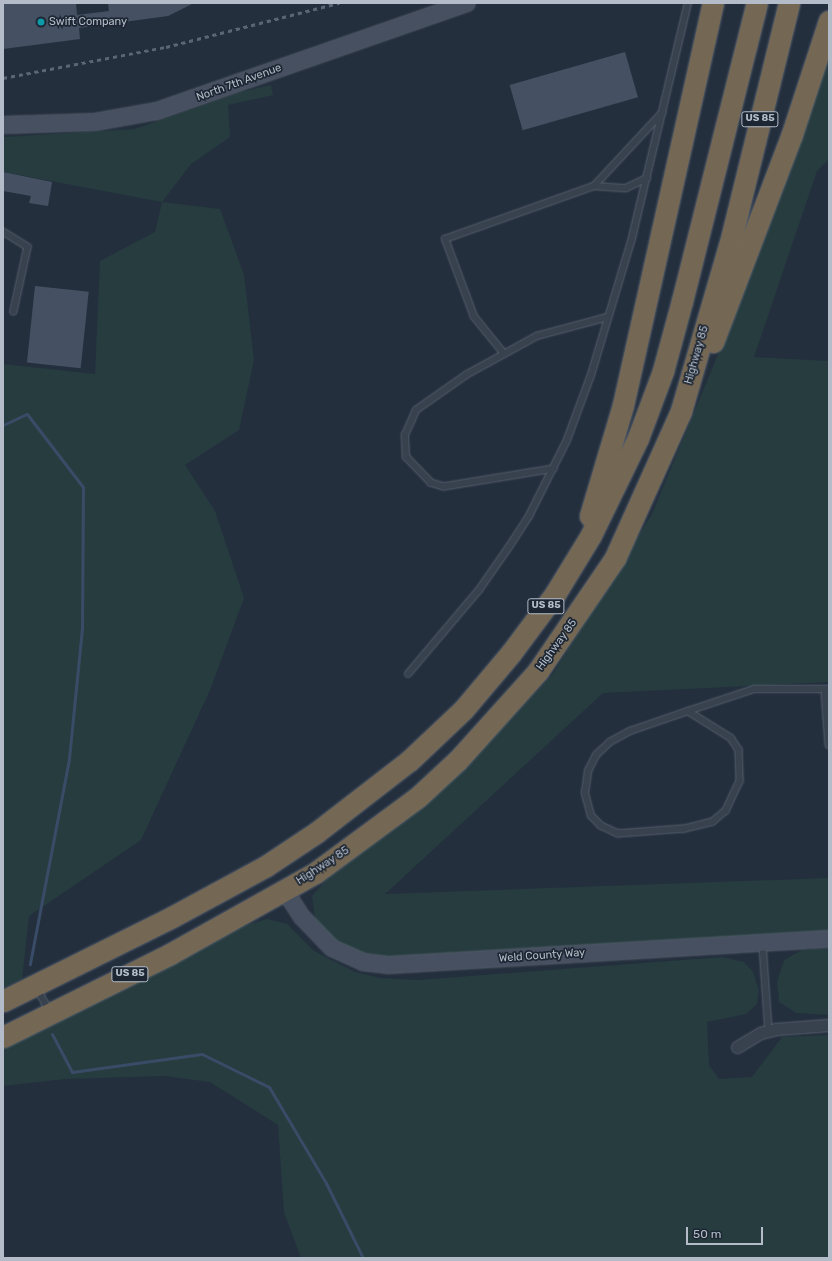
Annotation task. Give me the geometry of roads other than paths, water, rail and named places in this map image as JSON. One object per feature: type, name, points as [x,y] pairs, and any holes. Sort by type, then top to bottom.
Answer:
[{"type":"highway","points":[[555,594],[565,564],[589,520],[612,450],[713,3]]},
{"type":"highway","name":"US 85","points":[[3,1001],[172,917],[266,866],[362,800],[422,749],[463,710],[555,594],[615,491],[638,438],[663,371],[757,3]]},
{"type":"highway","name":"Highway 85","points":[[3,1037],[51,1014],[285,891],[373,833],[418,797],[458,760],[538,671],[615,558],[681,411],[732,235],[789,3]]},
{"type":"highway","points":[[681,411],[707,358],[750,249],[829,21]]},
{"type":"highway","points":[[285,891],[282,879],[287,866],[374,804],[407,774],[422,749]]},
{"type":"street","name":"North 7th Avenue","points":[[3,125],[95,122],[157,111],[467,3]]},
{"type":"street","name":"Weld County Way","points":[[285,891],[302,917],[332,948],[362,962],[389,965],[829,939]]},
{"type":"street","points":[[737,1047],[768,1030],[829,1025]]},
{"type":"lane","points":[[408,674],[479,590],[529,516],[554,469],[591,375],[608,317],[647,178],[688,3]]},
{"type":"lane","points":[[594,186],[663,113]]},
{"type":"lane","points":[[504,354],[474,317],[445,239],[594,186],[626,188],[647,178]]},
{"type":"lane","points":[[3,232],[28,247],[14,310]]},
{"type":"lane","points":[[554,469],[444,487],[432,483],[406,457],[405,435],[416,410],[466,375],[536,336],[608,317]]},
{"type":"lane","points":[[688,711],[731,738],[739,750],[740,781],[726,811],[713,822],[684,829],[618,834],[601,826],[591,816],[586,793],[588,772],[596,755],[610,742],[630,731],[688,711],[754,689],[827,689],[829,746]]},
{"type":"lane","points":[[763,943],[768,1030]]},
{"type":"lane","points":[[36,985],[51,1014]]},
{"type":"waterway","points":[[3,425],[27,414],[83,487],[82,628],[69,759],[30,964]]},
{"type":"waterway","points":[[52,1034],[72,1072],[202,1054],[269,1087],[326,1183],[363,1258]]},
{"type":"railway","points":[[3,78],[166,47],[339,3]]},
{"type":"place","name":"Swift Company","points":[[41,22]]}]
